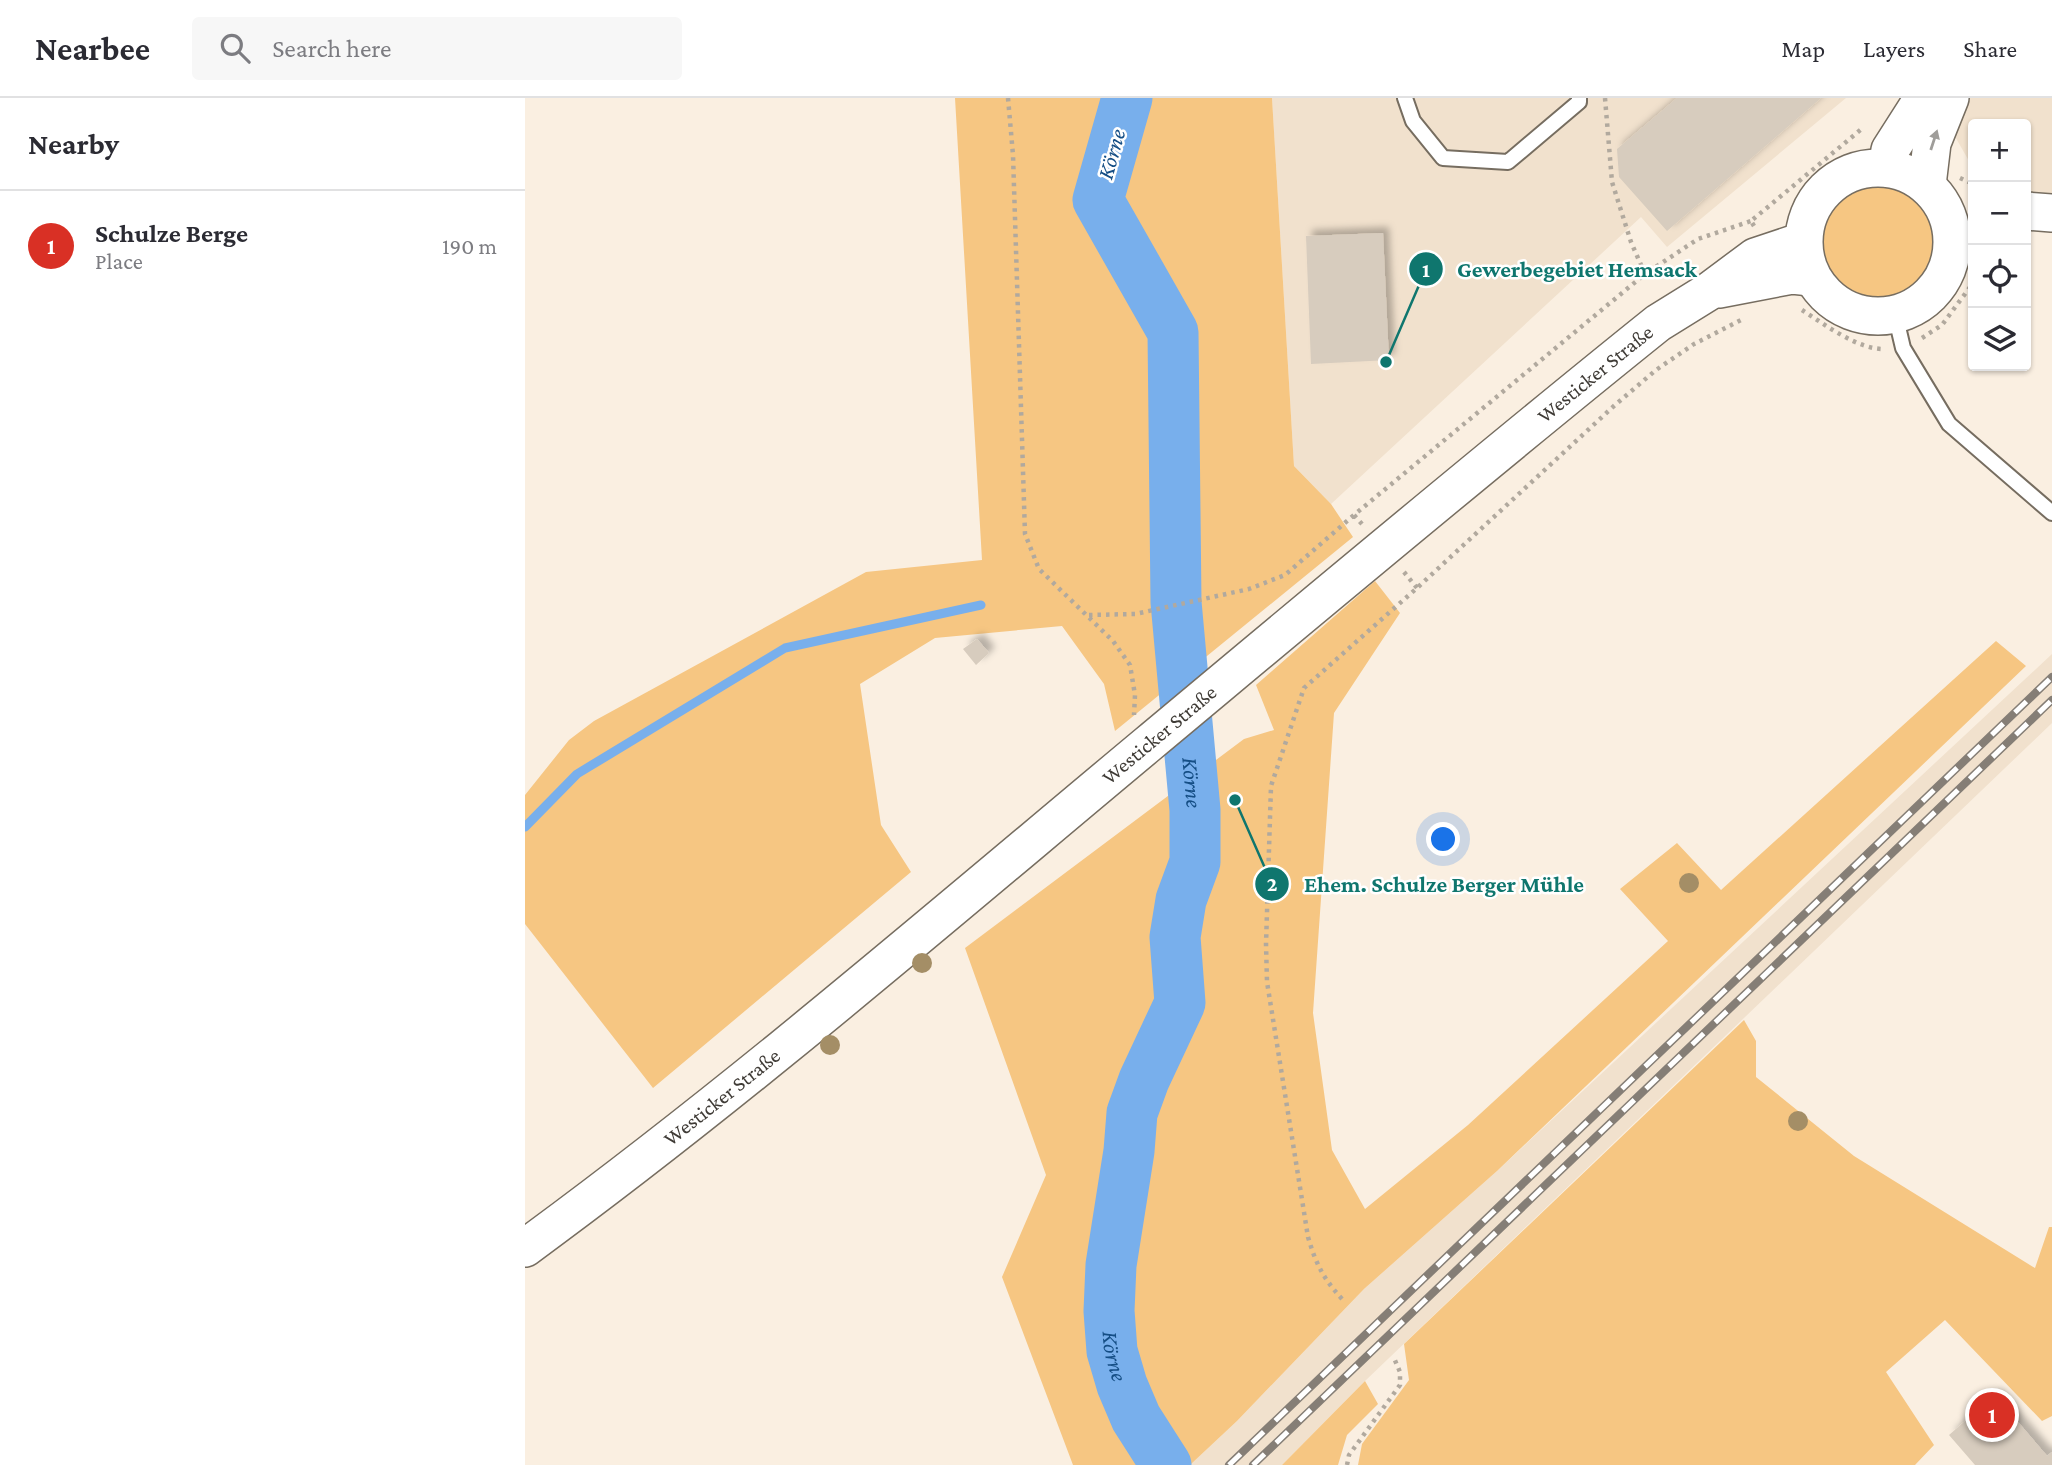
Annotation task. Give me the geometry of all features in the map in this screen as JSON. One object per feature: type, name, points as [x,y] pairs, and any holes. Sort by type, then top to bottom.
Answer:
[{"type":"street","points":[[1776,257],[1847,310],[1879,317],[1899,331],[1916,306],[1934,292],[1963,246],[1952,230],[1949,200],[1918,136],[1920,103],[1927,98]]},
{"type":"street","points":[[1949,200],[1908,173],[1887,167],[1890,150],[1918,136],[1950,98]]},
{"type":"street","name":"Westicker Straße","points":[[525,1248],[641,1162],[960,903],[1658,323],[1708,292],[1755,257],[1776,257],[1803,242],[1811,207],[1835,180],[1869,167],[1887,167]]},
{"type":"lane","points":[[1405,98],[1413,121],[1443,158],[1508,162],[1555,124],[1579,102],[1579,98]]},
{"type":"lane","points":[[1899,331],[1949,424],[2052,513]]},
{"type":"path","points":[[1009,98],[1025,534],[1039,569],[1088,615],[1135,614],[1249,589],[1285,575],[1645,274],[1698,239],[1776,257]]},
{"type":"path","points":[[1605,98],[1612,181],[1631,242],[1645,274]]},
{"type":"path","points":[[1968,290],[1942,325],[1899,331],[1876,349],[1840,334],[1802,310],[1780,304],[1776,257],[1880,114],[1952,154],[1960,177],[1969,182]]},
{"type":"path","points":[[1342,1299],[1324,1280],[1308,1237],[1267,982],[1271,786],[1304,688],[1656,370],[1694,344],[1752,314]]},
{"type":"path","points":[[1354,515],[1365,527]]},
{"type":"path","points":[[1403,572],[1417,588]]},
{"type":"path","points":[[1347,1465],[1349,1455],[1400,1385],[1400,1372],[1394,1358]]},
{"type":"shaded area","points":[[955,98],[1272,98],[1294,466],[1331,504],[1353,537],[1115,731],[1104,684],[1062,626],[935,638],[860,684],[881,825],[911,872],[653,1088],[525,924],[525,795],[569,740],[594,721],[866,572],[982,560]]},
{"type":"shaded area","points":[[1272,98],[1846,98],[1667,247],[1641,217],[1331,504],[1294,466]]},
{"type":"shaded area","points":[[1970,98],[2052,98],[2052,194],[2031,195],[2031,119],[1968,119],[1968,159],[1945,119]]},
{"type":"shaded area","points":[[1878,185],[1899,190],[1917,202],[1929,220],[1934,241],[1929,262],[1917,280],[1899,292],[1878,297],[1857,292],[1839,280],[1827,262],[1822,241],[1827,220],[1839,202],[1857,190]]},
{"type":"shaded area","points":[[1375,581],[1400,613],[1334,713],[1313,1013],[1332,1150],[1365,1209],[1468,1125],[1668,941],[1620,889],[1677,843],[1721,890],[1996,641],[2026,666],[1497,1171],[1364,1289],[1237,1421],[1190,1465],[1073,1465],[1002,1277],[1046,1175],[965,948],[1244,739],[1274,730],[1256,685]]},
{"type":"shaded area","points":[[2052,654],[2052,723],[1365,1381],[1282,1465],[1190,1465],[1237,1421],[1364,1289],[1497,1171]]},
{"type":"shaded area","points":[[1744,1020],[1756,1041],[1756,1077],[1854,1156],[2035,1268],[2049,1227],[2052,1227],[2052,1416],[2042,1421],[1945,1320],[1886,1372],[1934,1445],[1915,1465],[1358,1465],[1362,1444],[1409,1380],[1404,1344]]},
{"type":"shaded area","points":[[1365,1381],[1378,1404],[1347,1435],[1338,1465],[1282,1465]]},
{"type":"building","points":[[1677,98],[1821,98],[1667,231],[1619,177],[1617,149]]},
{"type":"building","points":[[1383,233],[1389,360],[1311,364],[1306,236]]},
{"type":"building","points":[[977,639],[989,653],[976,665],[963,649]]},
{"type":"building","points":[[1995,1395],[2047,1456],[2052,1452],[2052,1465],[1975,1465],[1949,1435]]},
{"type":"waterway","name":"Körne","points":[[1127,98],[1098,200],[1173,332],[1176,602],[1195,810],[1195,862],[1181,900],[1175,937],[1180,1003],[1144,1080],[1132,1113],[1129,1151],[1111,1265],[1109,1311],[1112,1351],[1122,1385],[1136,1418],[1166,1465]]},
{"type":"waterway","points":[[525,827],[577,774],[785,648],[981,605]]},
{"type":"railway","points":[[1229,1465],[2052,677]]},
{"type":"railway","points":[[1253,1465],[2052,700]]},
{"type":"place","name":"Gewerbegebiet Hemsack","points":[[1386,362]]},
{"type":"place","name":"Ehem. Schulze Berger Mühle","points":[[1235,800]]},
{"type":"place","name":"Schulze Berge","points":[[1992,1415]]}]
